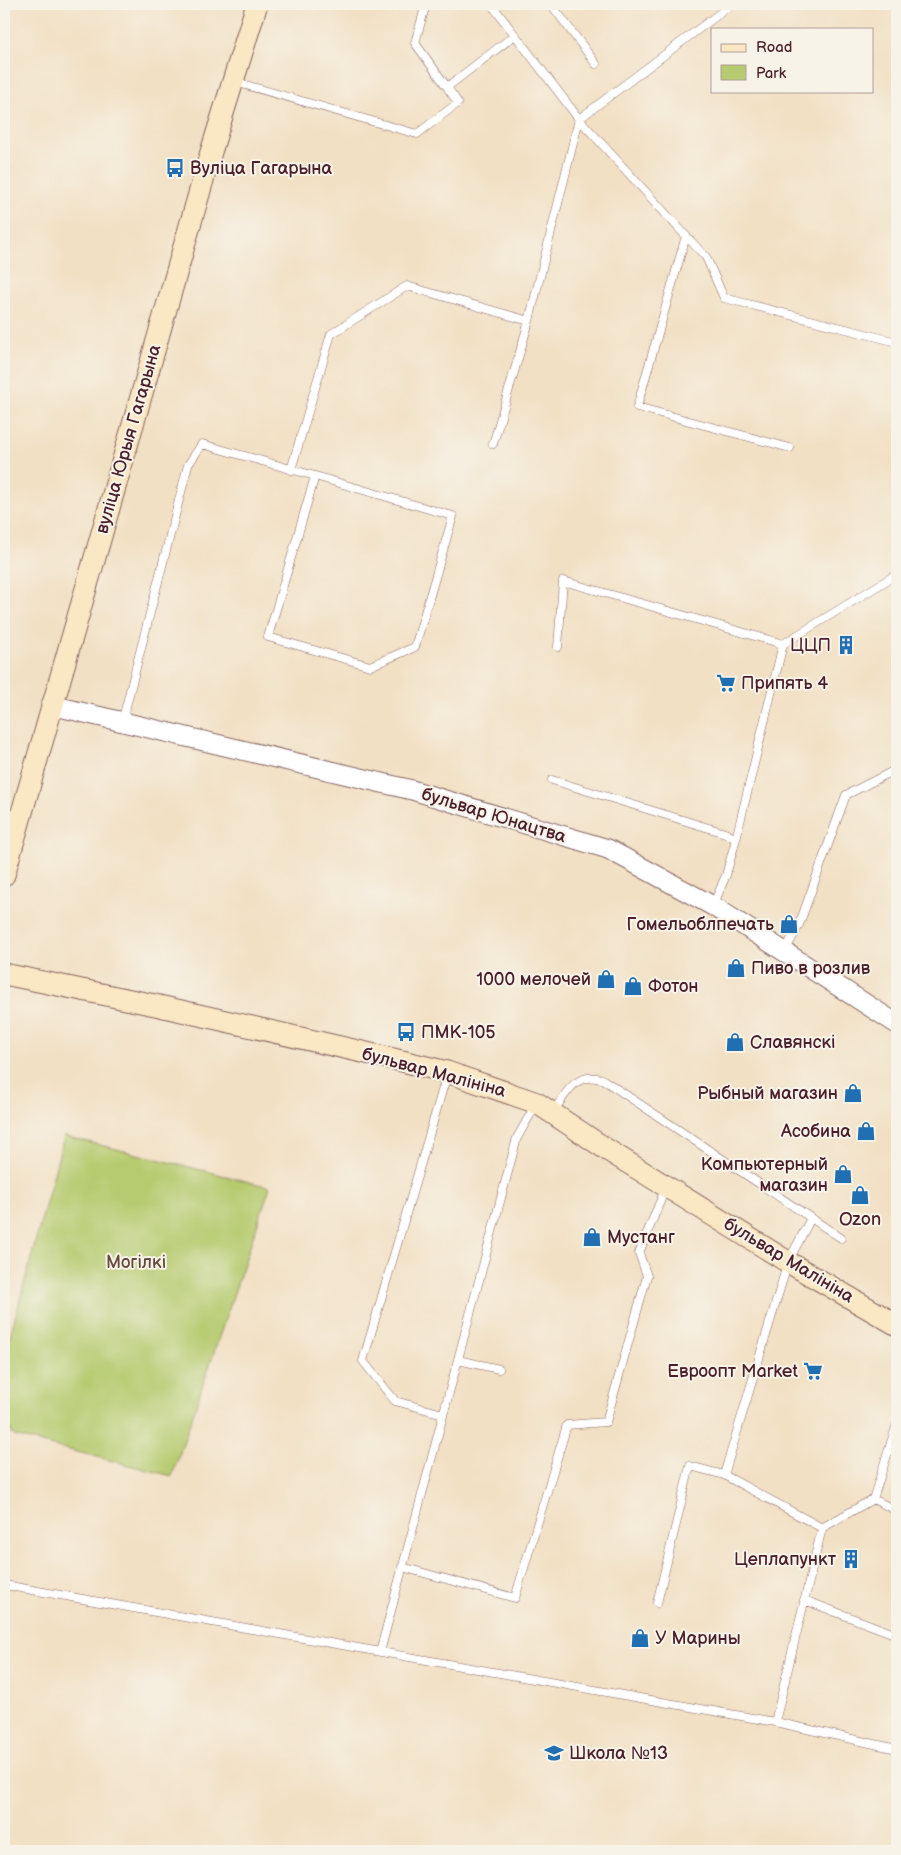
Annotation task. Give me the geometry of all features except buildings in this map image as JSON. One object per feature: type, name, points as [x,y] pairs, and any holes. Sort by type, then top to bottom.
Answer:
[{"type":"main road","name":"вуліца Юрыя Гагарына","points":[[4,875],[51,705],[211,152],[257,4]]},
{"type":"main road","name":"бульвар Малініна","points":[[4,974],[155,1004],[447,1072],[545,1108],[609,1151],[667,1185],[788,1262],[897,1324]]},
{"type":"street","name":"бульвар Юнацтва","points":[[51,705],[122,724],[412,790],[608,849],[713,906],[897,1024]]},
{"type":"lane","points":[[234,82],[417,134],[458,103],[415,43],[426,4]]},
{"type":"lane","points":[[491,4],[579,119],[706,257],[724,298],[897,342]]},
{"type":"lane","points":[[551,4],[596,64]]},
{"type":"lane","points":[[494,444],[529,321],[579,119],[728,5]]},
{"type":"lane","points":[[447,87],[515,35]]},
{"type":"lane","points":[[686,236],[637,407],[790,448]]},
{"type":"lane","points":[[292,470],[331,334],[407,286],[529,321]]},
{"type":"lane","points":[[122,724],[188,465],[202,444],[315,476],[453,516],[415,647],[370,666],[268,637],[315,476]]},
{"type":"lane","points":[[713,906],[726,875],[736,839],[783,644],[897,574]]},
{"type":"lane","points":[[558,647],[563,581],[783,644]]},
{"type":"lane","points":[[784,952],[799,926],[846,795],[897,769]]},
{"type":"lane","points":[[552,780],[725,833],[736,839]]},
{"type":"lane","points":[[443,1414],[395,1400],[363,1361],[447,1072]]},
{"type":"lane","points":[[380,1652],[516,1138],[545,1108],[578,1079],[602,1079],[841,1238]]},
{"type":"lane","points":[[402,1567],[515,1598],[567,1425],[606,1422],[647,1276],[639,1253],[667,1185]]},
{"type":"lane","points":[[724,1475],[788,1262],[811,1218]]},
{"type":"lane","points":[[458,1360],[499,1369]]},
{"type":"lane","points":[[775,1722],[822,1528],[873,1500],[897,1424]]},
{"type":"lane","points":[[657,1603],[690,1466],[724,1475],[822,1528]]},
{"type":"lane","points":[[873,1500],[897,1511]]},
{"type":"lane","points":[[4,1585],[775,1722],[897,1749]]},
{"type":"lane","points":[[804,1600],[897,1635]]},
{"type":"green space","name":"Могілкі","points":[[64,1136],[270,1187],[172,1476],[14,1436],[4,1417],[4,1358]]},
{"type":"place","name":"Вуліца Гагарына","points":[[175,168]]},
{"type":"place","name":"ЦЦП","points":[[846,645]]},
{"type":"place","name":"Припять 4","points":[[726,683]]},
{"type":"place","name":"Гомельоблпечать","points":[[789,924]]},
{"type":"place","name":"Пиво в розлив","points":[[736,968]]},
{"type":"place","name":"1000 мелочей","points":[[606,979]]},
{"type":"place","name":"Фотон","points":[[633,986]]},
{"type":"place","name":"ПМК-105","points":[[406,1032]]},
{"type":"place","name":"Славянскі","points":[[735,1042]]},
{"type":"place","name":"Рыбный магазин","points":[[853,1093]]},
{"type":"place","name":"Асобина","points":[[866,1131]]},
{"type":"place","name":"Компьютерный магазин","points":[[843,1174]]},
{"type":"place","name":"Ozon","points":[[860,1195]]},
{"type":"place","name":"Мустанг","points":[[592,1237]]},
{"type":"place","name":"Евроопт Market","points":[[813,1371]]},
{"type":"place","name":"Цеплапункт","points":[[851,1559]]},
{"type":"place","name":"У Марины","points":[[640,1638]]},
{"type":"place","name":"Школа №13","points":[[554,1753]]}]
